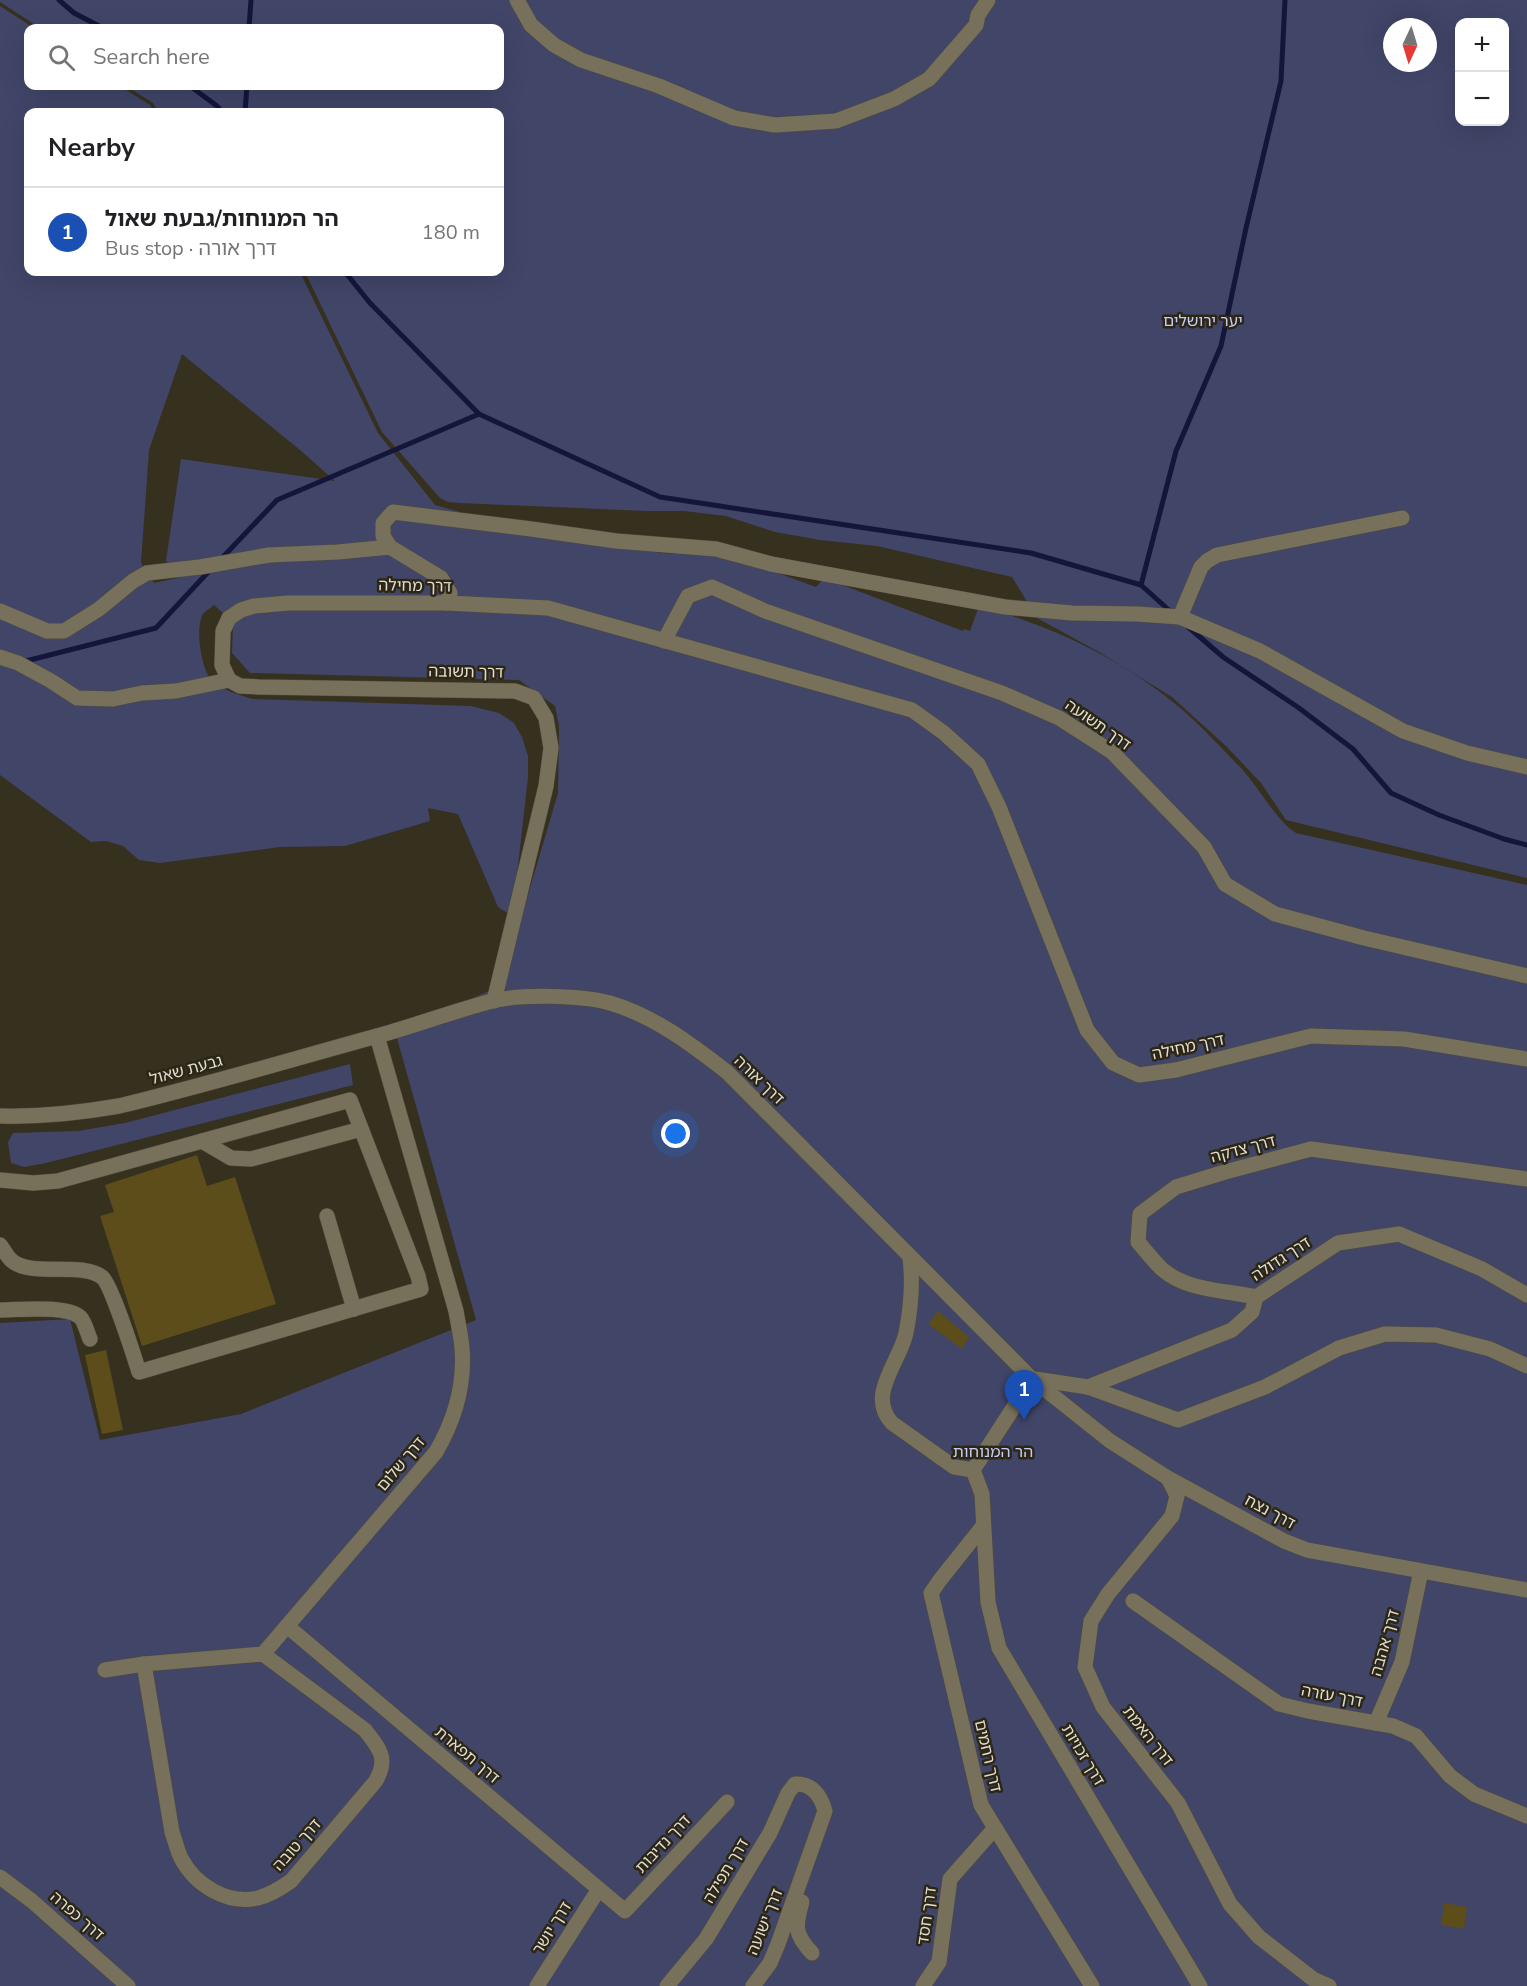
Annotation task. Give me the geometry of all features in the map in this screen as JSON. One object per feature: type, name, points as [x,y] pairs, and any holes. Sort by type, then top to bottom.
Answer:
[{"type":"street","points":[[517,0],[531,25],[554,45],[581,60],[659,86],[735,118],[775,125],[836,121],[894,99],[929,79],[976,25],[978,15],[988,0]]},
{"type":"street","points":[[447,603],[450,593],[441,578],[390,547],[383,536],[383,523],[393,512],[616,541],[716,549],[771,564],[1005,607],[1072,613],[1180,617],[1260,651],[1403,731],[1467,753],[1527,767]]},
{"type":"street","points":[[1180,617],[1201,567],[1217,555],[1402,518]]},
{"type":"street","points":[[0,611],[48,631],[64,631],[99,609],[133,581],[147,573],[200,567],[269,555],[390,547]]},
{"type":"street","name":"דרך תשועה","points":[[664,641],[688,596],[712,587],[765,611],[1002,693],[1059,718],[1112,752],[1204,847],[1225,884],[1275,914],[1364,938],[1527,976]]},
{"type":"street","name":"דרך מחילה","points":[[229,680],[222,665],[223,631],[229,618],[241,610],[254,606],[288,603],[447,603],[548,608],[912,710],[944,733],[978,764],[999,807],[1087,1030],[1113,1063],[1139,1075],[1234,1056],[1311,1036],[1404,1040],[1527,1059]]},
{"type":"street","points":[[0,657],[18,663],[76,698],[113,699],[229,680]]},
{"type":"street","name":"דרך תשובה","points":[[229,680],[240,686],[259,687],[515,691],[534,698],[546,718],[551,748],[546,786],[494,1000]]},
{"type":"street","name":"דרך אורה","points":[[377,1036],[494,1000],[528,997],[573,998],[609,1003],[645,1017],[686,1040],[727,1072],[1032,1379]]},
{"type":"street","name":"גבעת שאול","points":[[0,1116],[75,1114],[119,1106],[377,1036]]},
{"type":"street","name":"דרך שלום","points":[[262,1654],[436,1452],[457,1406],[462,1349],[456,1311],[377,1036]]},
{"type":"street","points":[[0,1180],[33,1183],[58,1181],[350,1100],[421,1289],[139,1372],[103,1277],[90,1271],[22,1266],[12,1261],[0,1245]]},
{"type":"street","points":[[202,1141],[231,1158],[250,1160],[361,1129]]},
{"type":"street","name":"דרך צדקה","points":[[1256,1297],[1194,1287],[1163,1271],[1138,1242],[1140,1214],[1176,1187],[1311,1149],[1527,1179]]},
{"type":"street","points":[[327,1216],[354,1309]]},
{"type":"street","name":"דרך גדולה","points":[[1088,1387],[1232,1329],[1252,1312],[1256,1297],[1338,1243],[1399,1234],[1482,1269],[1527,1294]]},
{"type":"street","points":[[910,1258],[912,1289],[908,1324],[903,1344],[884,1388],[883,1408],[885,1415],[892,1423],[954,1467],[973,1470],[1032,1379],[1088,1387],[1178,1419],[1265,1387],[1339,1348],[1385,1334],[1436,1335],[1490,1349],[1527,1366]]},
{"type":"street","points":[[0,1310],[62,1311],[74,1314],[82,1319],[90,1339]]},
{"type":"street","name":"דרך נצח","points":[[1032,1379],[1110,1441],[1168,1478],[1284,1541],[1306,1550],[1527,1590]]},
{"type":"street","name":"דרך זכויות","points":[[973,1470],[982,1494],[988,1602],[999,1648],[1200,1986]]},
{"type":"street","name":"דרך האמת","points":[[1168,1478],[1177,1496],[1172,1516],[1108,1594],[1091,1621],[1085,1667],[1103,1707],[1178,1803],[1230,1904],[1259,1937],[1313,1979],[1329,1986]]},
{"type":"street","name":"דרך רחמים","points":[[983,1526],[931,1593],[981,1805],[1092,1986]]},
{"type":"street","name":"דרך אהבה","points":[[1377,1723],[1402,1662],[1421,1571]]},
{"type":"street","name":"דרך עזרה","points":[[1133,1601],[1279,1704],[1393,1726],[1416,1737],[1450,1776],[1474,1794],[1527,1816]]},
{"type":"street","name":"דרך תפארת","points":[[287,1626],[625,1911]]},
{"type":"street","points":[[105,1670],[144,1664],[262,1654]]},
{"type":"street","name":"דרך טובה","points":[[144,1664],[172,1832],[181,1858],[195,1878],[211,1891],[233,1898],[256,1898],[274,1892],[291,1881],[375,1782],[381,1772],[383,1758],[366,1730],[262,1654]]},
{"type":"street","name":"דרך תפילה","points":[[667,1986],[706,1939],[770,1833],[788,1793],[795,1784],[803,1784],[822,1798],[825,1811],[805,1869]]},
{"type":"street","name":"דרך נדיבות","points":[[625,1911],[727,1802]]},
{"type":"street","name":"דרך חסד","points":[[923,1986],[939,1962],[950,1880],[995,1828]]},
{"type":"street","points":[[805,1869],[810,1877],[796,1927],[801,1942],[812,1953]]},
{"type":"street","name":"דרך ישועה","points":[[753,1986],[770,1963],[805,1869]]},
{"type":"street","name":"דרך כפרה","points":[[0,1877],[32,1901],[128,1986]]},
{"type":"street","name":"דרך יושר","points":[[537,1986],[598,1889]]},
{"type":"green space","name":"יער ירושלים","points":[[0,0],[1527,0],[1527,878],[1286,820],[1261,783],[1227,747],[1172,697],[1099,652],[1037,618],[1012,577],[877,546],[820,540],[775,532],[726,516],[684,511],[459,503],[448,502],[440,498],[382,432],[307,276],[504,276],[504,108],[156,108],[153,103],[132,90],[504,90],[504,24],[34,24]]},
{"type":"green space","name":"הר המנוחות","points":[[0,6],[28,24],[24,24],[24,90],[126,90],[152,108],[24,108],[24,276],[302,276],[378,433],[435,505],[534,533],[662,553],[679,554],[687,551],[726,554],[816,587],[824,578],[963,631],[964,629],[970,631],[979,606],[1028,621],[1099,653],[1144,680],[1174,703],[1202,728],[1244,772],[1281,820],[1296,833],[1527,885],[1527,1986],[0,1986],[0,1323],[70,1319],[100,1440],[241,1414],[476,1320],[395,1031],[501,986],[558,793],[559,726],[555,706],[519,680],[250,673],[232,653],[233,622],[214,605],[204,613],[201,620],[200,647],[210,678],[224,689],[252,699],[471,706],[499,713],[514,723],[522,737],[528,756],[528,777],[517,875],[509,914],[498,907],[458,814],[428,808],[430,821],[345,846],[280,847],[160,863],[139,860],[123,846],[106,841],[91,842],[0,775]],"holes":[[[182,354],[335,481],[181,459],[166,561],[182,577],[154,583],[141,563],[149,450]]]},
{"type":"green space","points":[[350,1064],[353,1085],[46,1163],[24,1167],[11,1163],[8,1142],[13,1133],[78,1131],[125,1123]]},
{"type":"building","points":[[197,1155],[207,1186],[235,1177],[276,1304],[142,1346],[100,1216],[114,1212],[105,1185]]},
{"type":"building","points":[[938,1311],[969,1337],[962,1349],[928,1324]]},
{"type":"building","points":[[106,1350],[123,1430],[102,1434],[85,1355]]},
{"type":"building","points":[[1444,1903],[1467,1907],[1464,1929],[1441,1925]]},
{"type":"waterway","points":[[59,0],[74,13],[95,24]]},
{"type":"waterway","points":[[249,24],[251,0]]},
{"type":"waterway","points":[[1141,585],[1176,451],[1221,346],[1281,81],[1285,0]]},
{"type":"waterway","points":[[195,90],[219,108]]},
{"type":"waterway","points":[[245,108],[247,90]]},
{"type":"waterway","points":[[348,276],[370,303],[479,414],[660,497],[1031,553],[1141,585],[1171,612]]},
{"type":"waterway","points":[[222,558],[277,500],[479,414]]},
{"type":"waterway","points":[[22,662],[156,628],[211,569]]},
{"type":"waterway","points":[[1187,626],[1223,657],[1299,708],[1353,749],[1391,793],[1439,815],[1527,845]]},
{"type":"place","name":"הר המנוחות/גבעת שאול","points":[[1024,1420]]}]
